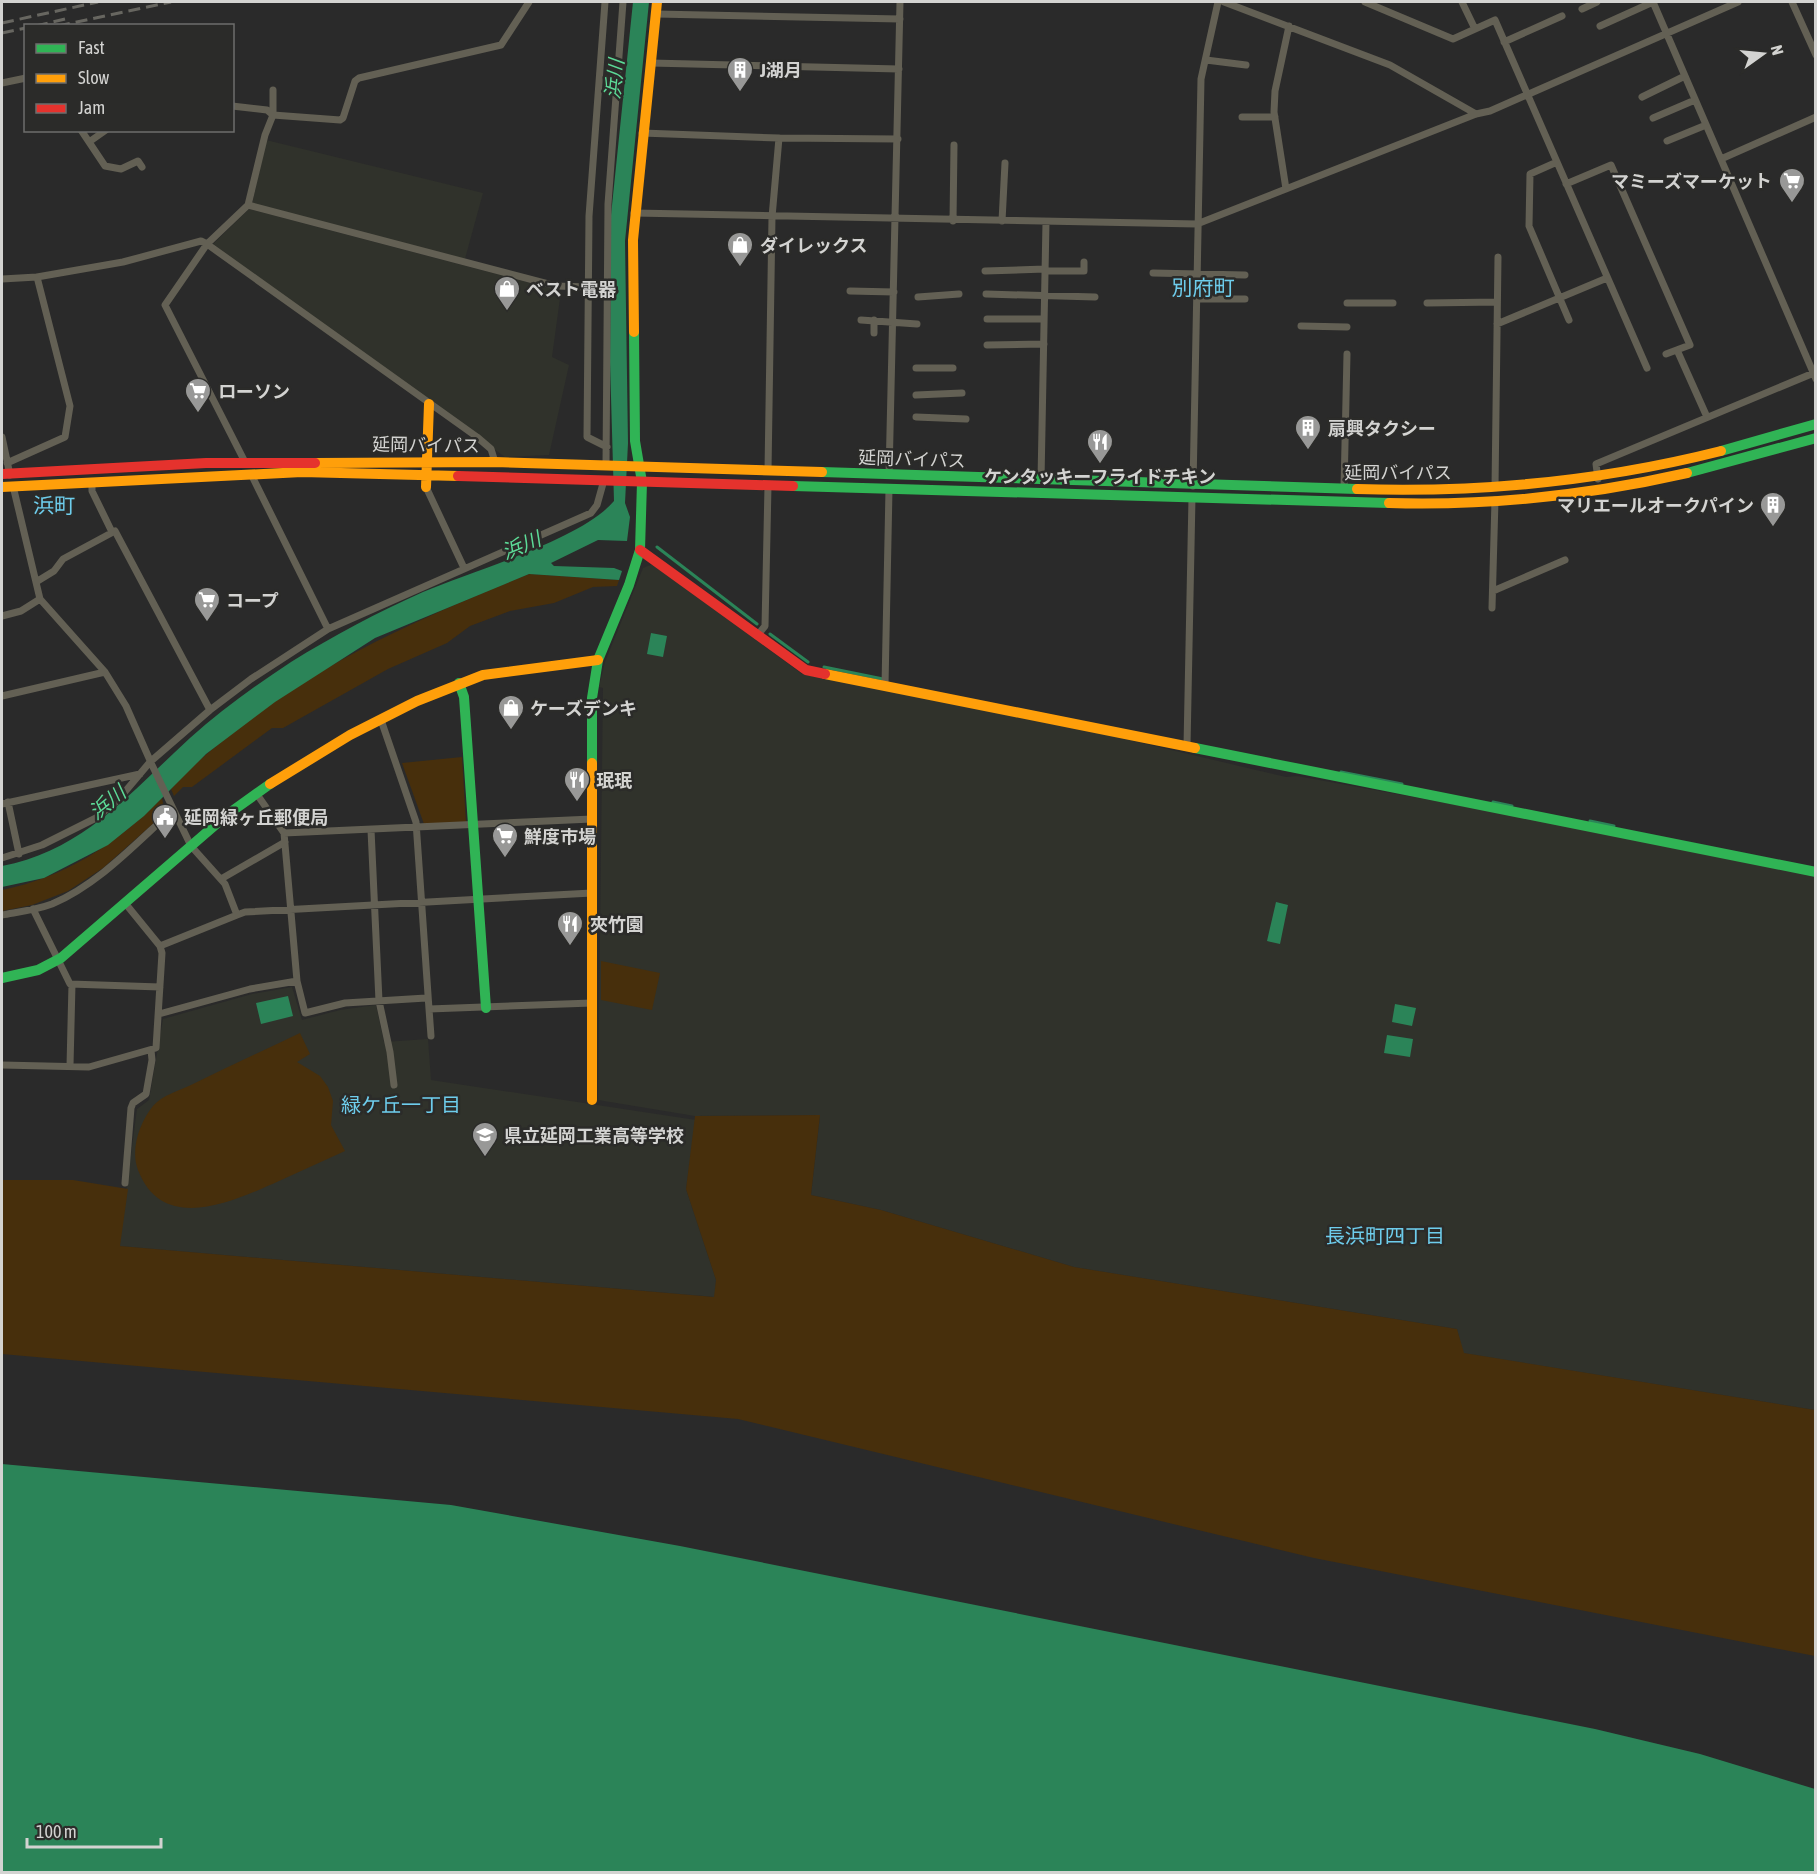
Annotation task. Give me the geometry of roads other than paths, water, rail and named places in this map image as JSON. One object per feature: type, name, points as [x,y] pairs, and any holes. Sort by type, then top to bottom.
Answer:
[{"type":"main road","points":[[592,1100],[592,698],[598,660],[630,585],[639,550],[642,482],[634,466],[634,213],[657,2]]},
{"type":"main road","points":[[426,481],[429,404]]},
{"type":"main road","name":"延岡バイパス","points":[[7,487],[302,472],[426,481],[642,482],[889,489],[1422,491],[1495,487],[1598,476],[1686,459],[1815,424]]},
{"type":"main road","name":"延岡バイパス","points":[[5,465],[245,462],[495,462],[608,465],[1041,480],[1424,504],[1495,500],[1599,489],[1691,472],[1815,438]]},
{"type":"main road","points":[[639,550],[806,670],[1815,872]]},
{"type":"main road","points":[[2,978],[38,970],[58,960],[256,793],[314,756],[381,720],[459,683],[507,670],[598,660]]},
{"type":"main road","points":[[459,683],[464,697],[486,1008]]},
{"type":"street","points":[[234,106],[267,110],[273,115],[340,120],[343,118],[355,81],[359,78],[501,45],[529,2]]},
{"type":"street","points":[[605,2],[593,140],[588,287],[587,437],[607,447]]},
{"type":"street","points":[[2,858],[19,854],[68,834],[96,818],[118,800],[140,774],[210,710],[251,679],[328,629],[591,513],[597,505],[607,482],[608,465],[608,204],[623,2]]},
{"type":"street","points":[[889,475],[900,2]]},
{"type":"street","points":[[1187,746],[1201,79],[1218,2]]},
{"type":"street","points":[[1224,2],[1398,69],[1476,114]]},
{"type":"street","points":[[1365,2],[1453,39],[1495,20],[1647,368]]},
{"type":"street","points":[[1462,2],[1475,29]]},
{"type":"street","points":[[1582,9],[1597,2]]},
{"type":"street","points":[[1599,489],[1596,464],[1814,374],[1653,2],[1600,26]]},
{"type":"street","points":[[634,213],[896,220],[1197,224],[1476,114],[1490,111],[1738,2]]},
{"type":"street","points":[[1792,2],[1815,55]]},
{"type":"street","points":[[656,14],[900,19]]},
{"type":"street","points":[[1504,42],[1562,15]]},
{"type":"street","points":[[1286,189],[1275,117],[1275,91],[1289,26]]},
{"type":"street","points":[[1206,60],[1246,65]]},
{"type":"street","points":[[651,63],[899,69]]},
{"type":"street","points":[[1642,97],[1685,76]]},
{"type":"street","points":[[2,83],[24,78]]},
{"type":"street","points":[[245,462],[165,305],[207,244],[248,205],[265,135],[273,115],[273,90]]},
{"type":"street","points":[[1653,118],[1695,100]]},
{"type":"street","points":[[1242,117],[1275,117]]},
{"type":"street","points":[[1721,159],[1815,117]]},
{"type":"street","points":[[1666,141],[1706,125]]},
{"type":"street","points":[[82,132],[105,166],[121,169],[138,161],[142,167]]},
{"type":"street","points":[[89,142],[103,132]]},
{"type":"street","points":[[642,133],[898,139]]},
{"type":"street","points":[[768,471],[772,217],[779,138]]},
{"type":"street","points":[[953,221],[954,145]]},
{"type":"street","points":[[1557,162],[1530,174],[1528,226],[1569,320]]},
{"type":"street","points":[[1002,221],[1005,164]]},
{"type":"street","points":[[1566,184],[1611,165],[1690,345],[1666,354]]},
{"type":"street","points":[[248,205],[556,286],[588,287]]},
{"type":"street","points":[[1041,480],[1046,222]]},
{"type":"street","points":[[2,279],[37,277],[123,262],[201,241],[491,449],[495,462]]},
{"type":"street","points":[[1495,487],[1498,257]]},
{"type":"street","points":[[985,271],[1084,271],[1084,262]]},
{"type":"street","points":[[1153,273],[1245,274]]},
{"type":"street","points":[[5,465],[65,437],[71,412],[37,277]]},
{"type":"street","points":[[1497,324],[1607,278]]},
{"type":"street","points":[[850,291],[894,292]]},
{"type":"street","points":[[918,297],[959,294]]},
{"type":"street","points":[[986,294],[1095,297]]},
{"type":"street","points":[[1197,299],[1245,299]]},
{"type":"street","points":[[1427,303],[1497,302]]},
{"type":"street","points":[[1347,303],[1393,303]]},
{"type":"street","points":[[987,319],[1044,319]]},
{"type":"street","points":[[861,320],[917,324]]},
{"type":"street","points":[[874,320],[874,333]]},
{"type":"street","points":[[1301,326],[1347,327]]},
{"type":"street","points":[[987,345],[1044,345]]},
{"type":"street","points":[[1677,350],[1707,417]]},
{"type":"street","points":[[1344,489],[1347,354]]},
{"type":"street","points":[[916,368],[953,368]]},
{"type":"street","points":[[916,395],[962,393]]},
{"type":"street","points":[[915,417],[966,419]]},
{"type":"street","points":[[2,437],[7,487],[40,599],[105,672],[126,706],[191,846],[221,879],[237,915]]},
{"type":"street","points":[[250,474],[328,629]]},
{"type":"street","points":[[426,481],[464,568]]},
{"type":"street","points":[[92,482],[92,491],[112,532],[115,531],[210,710]]},
{"type":"street","points":[[757,636],[765,626],[768,486]]},
{"type":"street","points":[[885,686],[889,489]]},
{"type":"street","points":[[1492,608],[1495,500]]},
{"type":"street","points":[[36,582],[54,571],[63,559],[112,532]]},
{"type":"street","points":[[1493,591],[1565,560]]},
{"type":"street","points":[[2,616],[21,610],[40,599]]},
{"type":"street","points":[[2,696],[105,672]]},
{"type":"street","points":[[381,720],[417,828],[426,998],[431,1036]]},
{"type":"street","points":[[19,854],[5,803],[125,775],[140,774]]},
{"type":"street","points":[[256,793],[284,833],[297,981],[305,1013],[345,1003],[426,998]]},
{"type":"street","points":[[2,915],[33,909],[65,897],[106,871],[173,810]]},
{"type":"street","points":[[284,833],[592,819]]},
{"type":"street","points":[[370,830],[378,1001],[390,1052],[394,1085]]},
{"type":"street","points":[[221,879],[285,842]]},
{"type":"street","points":[[160,946],[237,915],[292,909],[592,893]]},
{"type":"street","points":[[2,1065],[89,1067],[156,1048],[160,946],[125,903]]},
{"type":"street","points":[[33,909],[72,984],[69,1066]]},
{"type":"street","points":[[159,1014],[250,989],[297,981]]},
{"type":"street","points":[[72,984],[160,987]]},
{"type":"street","points":[[429,1009],[592,1003]]},
{"type":"street","points":[[125,1183],[131,1108],[133,1103],[146,1094],[152,1060],[151,1050]]},
{"type":"waterway","points":[[657,547],[757,624]]},
{"type":"waterway","points":[[770,634],[808,662]]},
{"type":"waterway","points":[[824,667],[883,679]]},
{"type":"waterway","points":[[1341,772],[1402,784]]},
{"type":"waterway","points":[[1493,802],[1512,806]]},
{"type":"waterway","points":[[1590,821],[1614,826]]},
{"type":"railway","points":[[2,23],[98,2]]},
{"type":"railway","points":[[67,24],[171,2]]},
{"type":"railway","points":[[44,24],[65,19]]},
{"type":"railway","points":[[2,33],[24,28]]},
{"type":"place","name":"J湖月","points":[[740,93]]},
{"type":"place","name":"マミーズマーケット","points":[[1792,204]]},
{"type":"place","name":"ダイレックス","points":[[740,268]]},
{"type":"place","name":"ベスト電器","points":[[507,312]]},
{"type":"place","name":"ローソン","points":[[198,414]]},
{"type":"place","name":"扇興タクシー","points":[[1308,451]]},
{"type":"place","name":"ケンタッキーフライドチキン","points":[[1100,465]]},
{"type":"place","name":"マリエールオークパイン","points":[[1773,528]]},
{"type":"place","name":"コープ","points":[[207,623]]},
{"type":"place","name":"ケーズデンキ","points":[[511,731]]},
{"type":"place","name":"珉珉","points":[[577,803]]},
{"type":"place","name":"延岡緑ヶ丘郵便局","points":[[165,840]]},
{"type":"place","name":"鮮度市場","points":[[505,859]]},
{"type":"place","name":"夾竹園","points":[[570,947]]},
{"type":"place","name":"県立延岡工業高等学校","points":[[485,1158]]},
{"type":"district","name":"別府町","points":[[1203,287]]},
{"type":"district","name":"浜町","points":[[54,505]]},
{"type":"district","name":"緑ケ丘一丁目","points":[[401,1104]]},
{"type":"district","name":"長浜町四丁目","points":[[1385,1235]]},
{"type":"water label","name":"浜川","points":[[614,79]]},
{"type":"water label","name":"浜川","points":[[521,545]]},
{"type":"water label","name":"浜川","points":[[107,802]]}]
